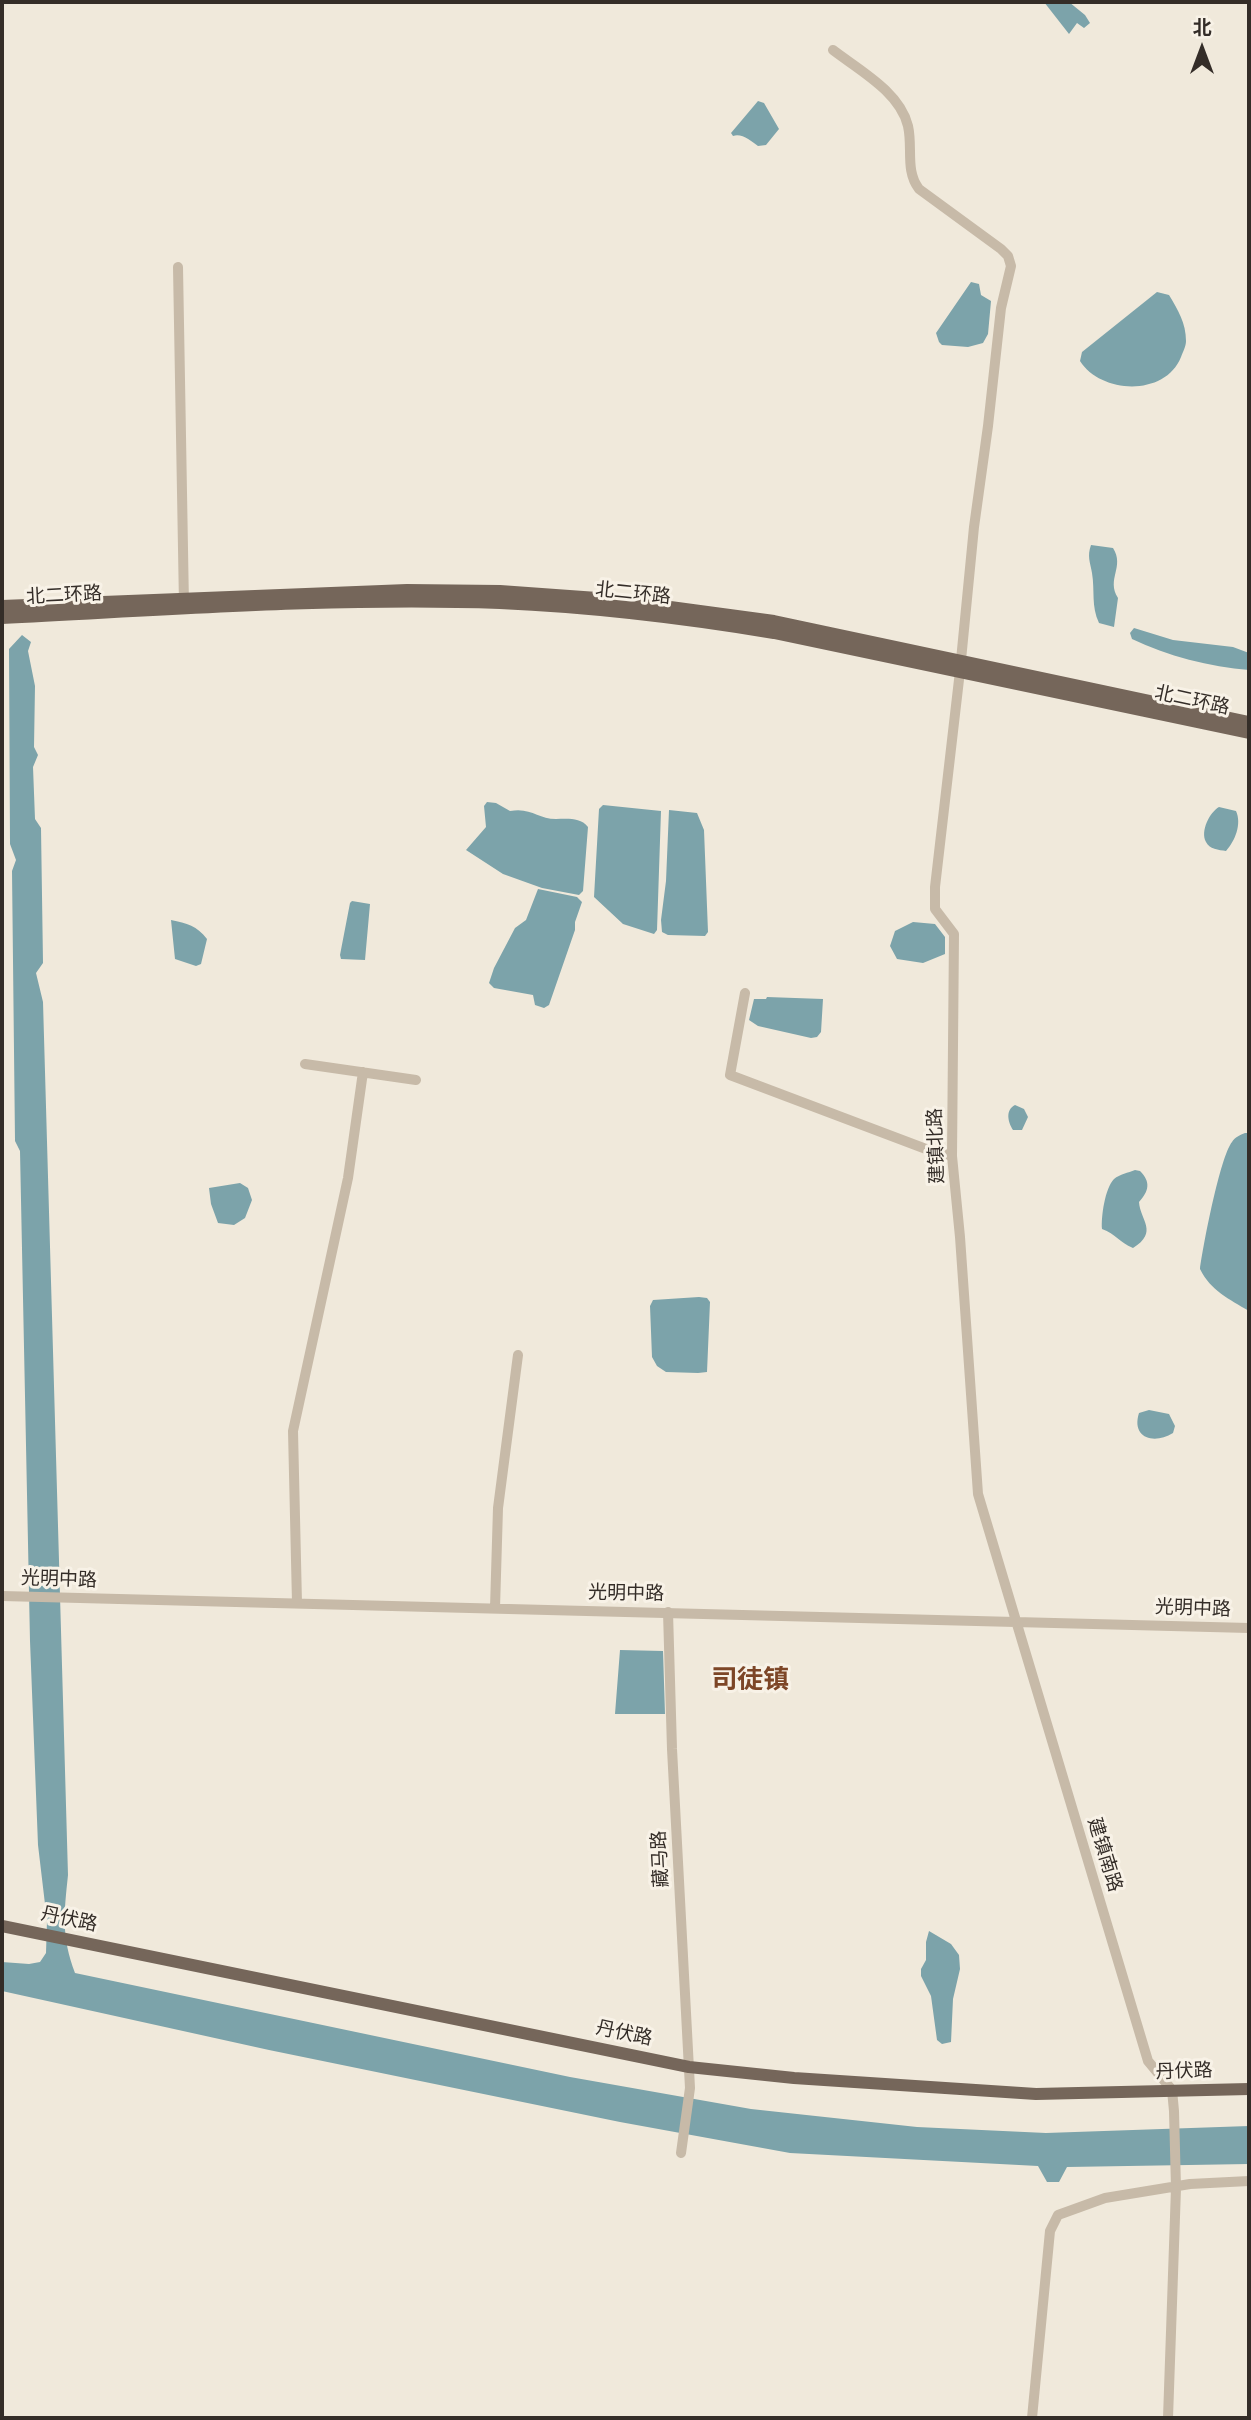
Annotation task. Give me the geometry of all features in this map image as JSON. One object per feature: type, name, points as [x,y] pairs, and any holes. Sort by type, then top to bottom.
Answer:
[{"type":"main road","name":"北二环路","points":[[2,606],[408,601],[501,603],[612,611],[696,620],[761,631],[961,666],[1249,722]]},
{"type":"main road","name":"北二环路","points":[[2,618],[184,603]]},
{"type":"main road","name":"北二环路","points":[[961,666],[1249,733]]},
{"type":"main road","name":"丹伏路","points":[[2,1926],[689,2067],[794,2078],[1036,2094],[1249,2089]]},
{"type":"street","name":"建镇北路","points":[[833,50],[892,96],[902,109],[911,142],[912,180],[919,189],[1001,249],[1008,256],[1011,266],[1001,308],[973,541],[935,909],[954,934],[952,1156],[978,1494],[1014,1622]]},
{"type":"street","points":[[178,267],[184,603]]},
{"type":"street","points":[[745,993],[730,1074],[926,1149],[952,1156]]},
{"type":"street","points":[[304,1064],[416,1080]]},
{"type":"street","points":[[298,1603],[293,1431],[348,1178],[363,1072]]},
{"type":"street","points":[[495,1608],[498,1508],[518,1355]]},
{"type":"street","name":"光明中路","points":[[2,1595],[1249,1629]]},
{"type":"street","name":"藏马路","points":[[668,1612],[672,1749],[690,2088],[682,2149]]},
{"type":"street","name":"建镇南路","points":[[1014,1622],[1147,2061],[1172,2091]]},
{"type":"street","points":[[1168,2418],[1176,2182],[1172,2091]]},
{"type":"street","points":[[1032,2418],[1051,2231],[1058,2215],[1105,2198],[1176,2182],[1190,2184],[1249,2181]]},
{"type":"water","points":[[1044,2],[1069,2],[1085,15],[1090,23],[1084,28],[1077,23],[1069,34]]},
{"type":"water","points":[[758,101],[764,103],[779,129],[766,145],[758,146],[731,133]]},
{"type":"water","points":[[971,282],[979,284],[981,295],[991,301],[988,334],[983,343],[968,347],[942,345],[936,333]]},
{"type":"water","points":[[1157,292],[1169,295],[1185,328],[1185,347],[1173,370],[1148,385],[1132,386],[1102,380],[1090,372],[1080,361],[1082,352]]},
{"type":"water","points":[[1091,545],[1113,548],[1116,555],[1114,585],[1118,598],[1114,627],[1099,623],[1097,617],[1089,559]]},
{"type":"water","points":[[1134,628],[1173,640],[1233,647],[1249,653],[1249,670],[1204,663],[1160,651],[1132,639],[1130,633]]},
{"type":"water","points":[[22,635],[31,642],[28,651],[35,686],[34,747],[38,755],[33,767],[35,819],[41,828],[43,963],[36,973],[43,1002],[68,1875],[65,1924],[67,1947],[75,1973],[570,2077],[751,2109],[917,2127],[1046,2133],[1249,2126],[1249,2164],[1067,2167],[1059,2182],[1047,2182],[1038,2166],[790,2153],[620,2122],[269,2050],[2,1991],[2,1962],[40,1962],[46,1953],[47,1921],[38,1845],[30,1641],[20,1151],[15,1141],[12,871],[16,860],[10,844],[9,649]]},
{"type":"water","points":[[487,802],[496,803],[510,811],[573,819],[585,824],[588,827],[583,891],[579,895],[542,888],[503,874],[466,850],[486,827],[484,806]]},
{"type":"water","points":[[603,805],[661,811],[657,930],[654,934],[623,924],[594,897],[599,809]]},
{"type":"water","points":[[1219,807],[1236,811],[1238,816],[1237,832],[1226,851],[1214,849],[1204,838],[1207,822]]},
{"type":"water","points":[[669,810],[697,813],[704,830],[708,932],[705,936],[668,935],[662,932]]},
{"type":"water","points":[[538,889],[577,897],[582,902],[549,1005],[544,1008],[535,1005],[533,995],[494,988],[489,983],[515,928],[526,920]]},
{"type":"water","points":[[352,901],[370,904],[365,960],[341,959],[340,955]]},
{"type":"water","points":[[171,920],[191,926],[207,939],[201,964],[196,966],[175,959]]},
{"type":"water","points":[[913,922],[935,924],[945,937],[945,954],[923,963],[897,959],[890,946],[895,931]]},
{"type":"water","points":[[754,999],[823,999],[821,1032],[817,1037],[811,1038],[758,1026],[749,1020]]},
{"type":"water","points":[[1015,1105],[1024,1109],[1028,1117],[1022,1130],[1013,1130],[1009,1120],[1010,1110]]},
{"type":"water","points":[[1249,1133],[1249,1311],[1215,1289],[1200,1269],[1222,1165],[1233,1140]]},
{"type":"water","points":[[1135,1170],[1144,1175],[1147,1183],[1147,1190],[1139,1202],[1147,1231],[1141,1242],[1133,1248],[1102,1229],[1102,1224],[1104,1203],[1111,1183],[1119,1176]]},
{"type":"water","points":[[240,1183],[248,1188],[252,1200],[245,1218],[234,1225],[218,1223],[209,1188]]},
{"type":"water","points":[[707,1298],[710,1302],[707,1372],[666,1372],[657,1366],[652,1357],[650,1306],[653,1300]]},
{"type":"water","points":[[1149,1410],[1169,1414],[1175,1426],[1173,1433],[1152,1439],[1141,1433],[1137,1422],[1139,1413]]},
{"type":"water","points":[[620,1650],[663,1651],[665,1714],[615,1714]]},
{"type":"water","points":[[929,1931],[951,1944],[959,1955],[960,1969],[953,1999],[951,2042],[942,2044],[937,2040],[931,1996],[921,1976],[926,1960]]},
{"type":"district","name":"司徒镇","points":[[750,1681]]}]
